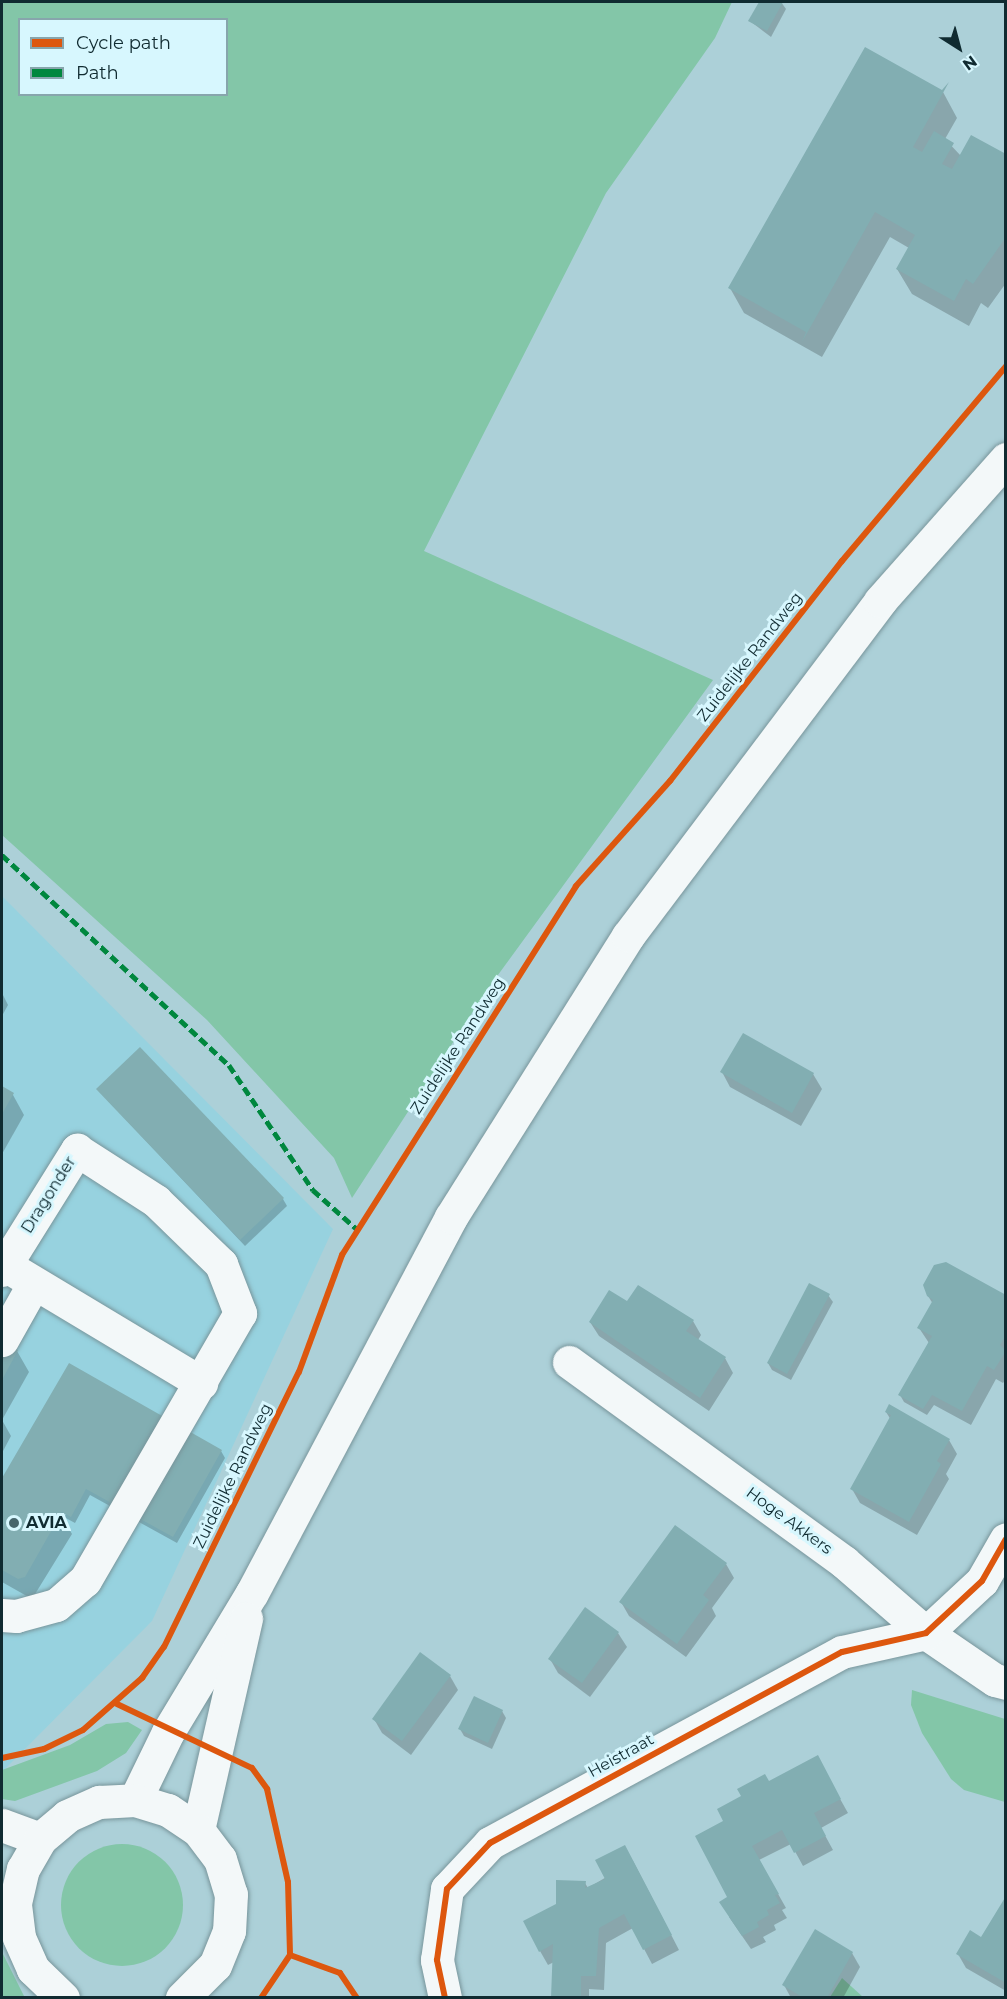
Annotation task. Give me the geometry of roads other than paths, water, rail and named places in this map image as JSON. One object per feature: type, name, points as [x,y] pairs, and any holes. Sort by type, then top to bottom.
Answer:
[{"type":"main road","points":[[135,1800],[168,1732],[252,1593],[451,1217],[628,936],[718,812],[880,601],[1005,459]]},
{"type":"main road","name":"Dragonder","points":[[3,1268],[78,1149],[156,1201],[221,1264],[240,1313],[201,1383]]},
{"type":"main road","points":[[2,1615],[16,1616],[56,1605],[86,1580],[201,1383],[34,1283],[3,1268]]},
{"type":"main road","points":[[2,1340],[34,1283]]},
{"type":"main road","name":"Hoge Akkers","points":[[569,1362],[844,1562],[926,1633],[995,1680],[1005,1683]]},
{"type":"main road","points":[[926,1633],[982,1581],[1005,1539]]},
{"type":"main road","points":[[198,1830],[252,1593]]},
{"type":"main road","name":"Heistraat","points":[[445,1998],[437,1960],[447,1889],[490,1843],[842,1652],[926,1633]]},
{"type":"main road","points":[[59,1996],[33,1969],[9,1910],[22,1869],[40,1839],[67,1816],[99,1802],[135,1800],[168,1810],[198,1830],[220,1860],[231,1894],[229,1931],[215,1965],[182,1998]]},
{"type":"main road","points":[[2,1825],[40,1839]]},
{"type":"place","name":"AVIA","points":[[14,1523]]}]
